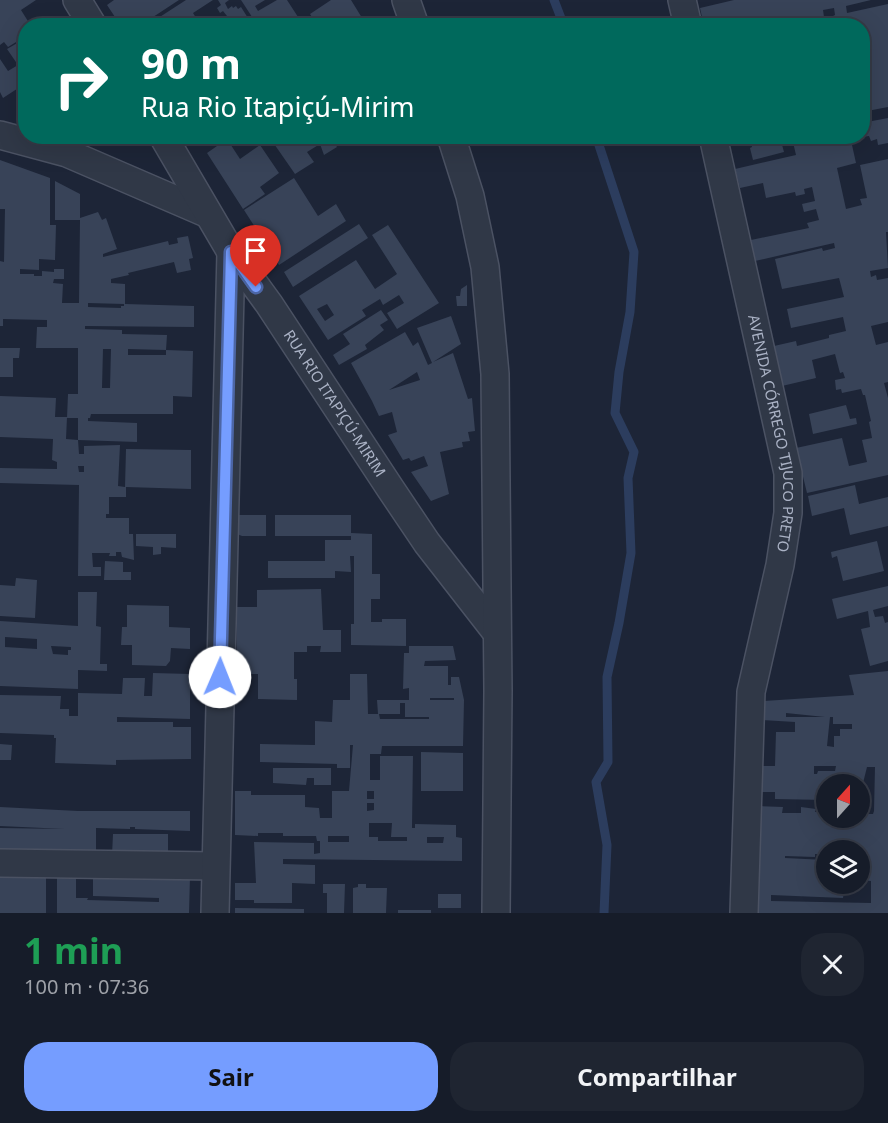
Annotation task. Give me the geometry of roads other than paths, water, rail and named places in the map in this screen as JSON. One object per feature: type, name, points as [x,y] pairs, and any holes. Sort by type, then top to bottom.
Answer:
[{"type":"street","points":[[76,0],[88,18]]},
{"type":"street","points":[[406,0],[412,18]]},
{"type":"street","points":[[682,0],[686,18]]},
{"type":"street","points":[[0,135],[18,140]]},
{"type":"street","points":[[34,144],[67,153],[206,213]]},
{"type":"street","name":"RUA RIO ITAPIÇÚ-MIRIM","points":[[167,144],[231,252],[269,304],[427,543],[497,633]]},
{"type":"street","points":[[454,144],[470,195],[483,257],[495,374],[496,913]]},
{"type":"street","name":"AVENIDA CÓRREGO TIJUCO PRETO","points":[[715,144],[788,473],[788,513],[780,565],[751,692],[744,913]]},
{"type":"street","points":[[215,913],[231,252]]},
{"type":"street","points":[[0,863],[215,866]]},
{"type":"waterway","points":[[554,0],[561,18]]},
{"type":"waterway","points":[[599,144],[634,252],[630,312],[619,372],[615,413],[634,452],[628,478],[631,553],[607,677],[608,762],[596,782],[607,845],[604,913]]}]
